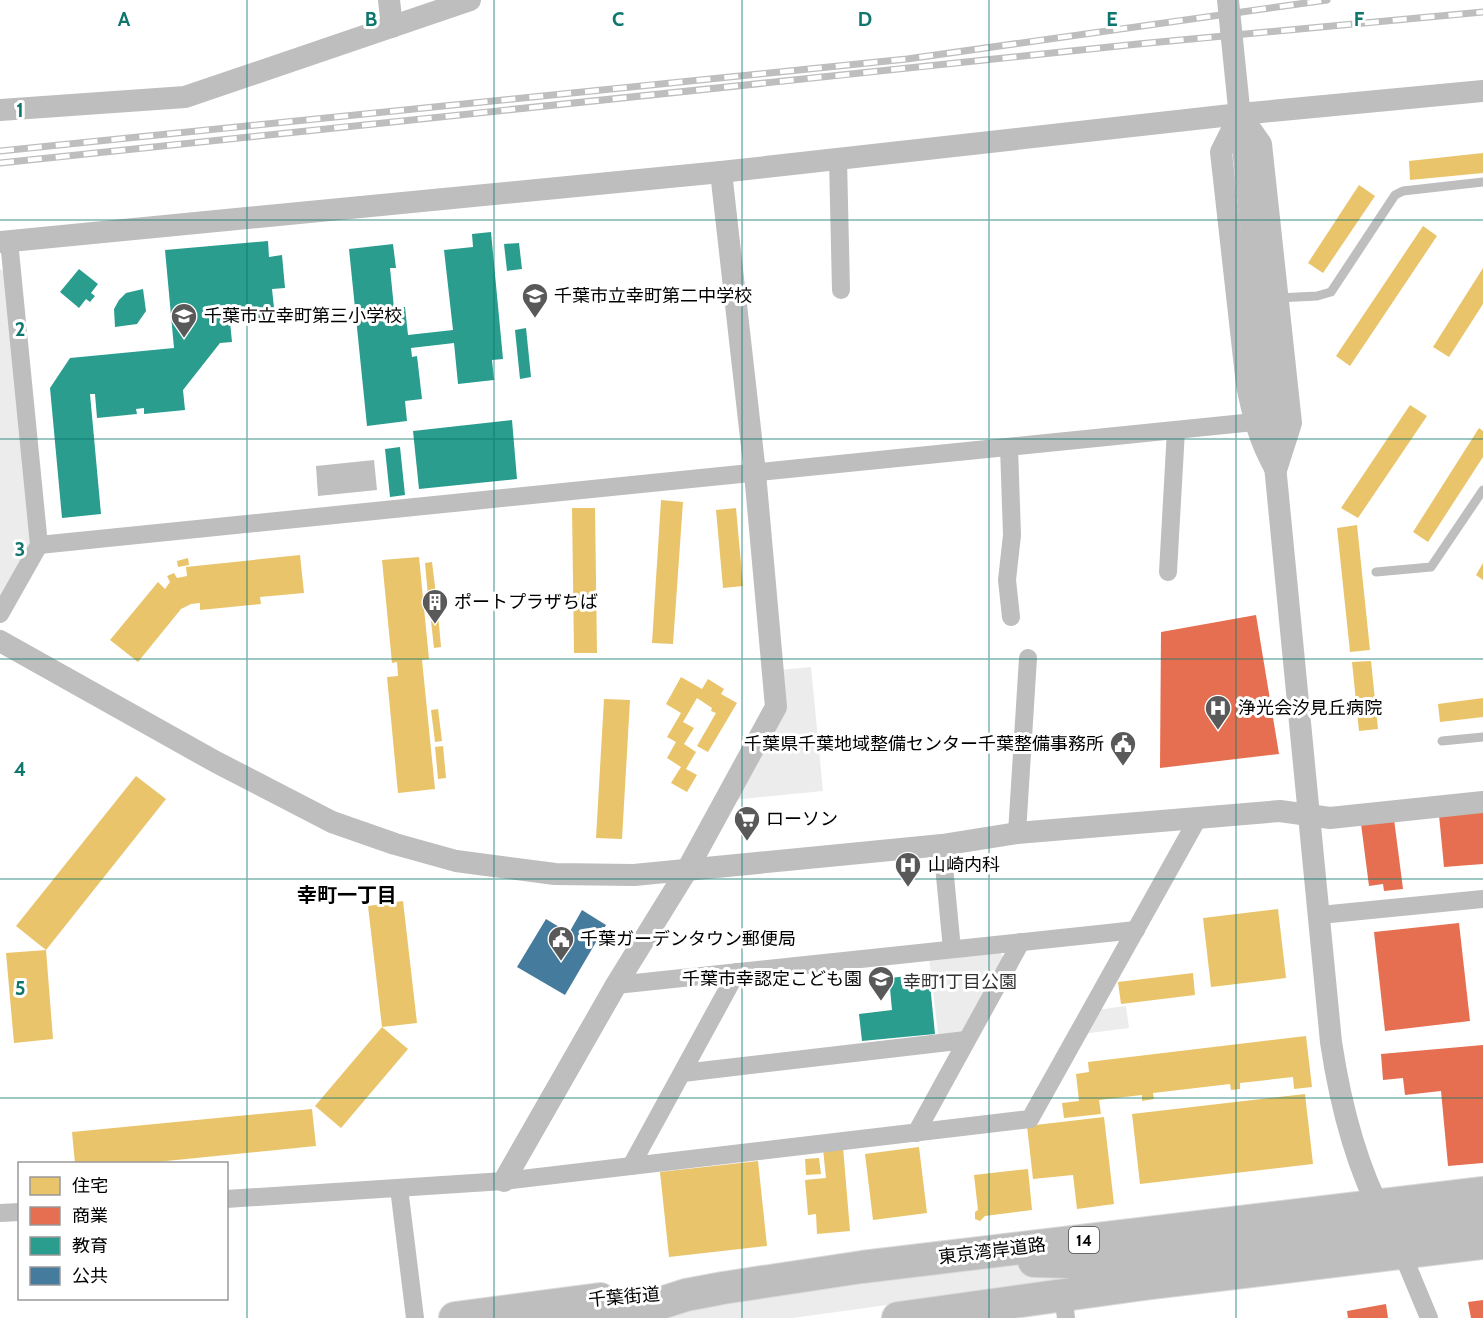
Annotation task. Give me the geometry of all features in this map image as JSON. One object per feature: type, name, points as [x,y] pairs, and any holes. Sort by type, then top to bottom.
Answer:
[{"type":"highway","name":"東京湾岸道路","points":[[574,1318],[658,1304],[686,1295],[792,1277],[1376,1204],[1483,1193]]},
{"type":"highway","points":[[1376,1204],[1387,1215],[1400,1222],[1483,1215]]},
{"type":"highway","points":[[974,1254],[1056,1263],[1102,1263],[1356,1235],[1371,1236],[1402,1253]]},
{"type":"highway","points":[[898,1318],[1064,1306],[1402,1253],[1483,1243]]},
{"type":"highway","name":"千葉街道","points":[[455,1318],[656,1291],[686,1295]]},
{"type":"street","points":[[389,0],[392,27]]},
{"type":"street","points":[[0,110],[185,96],[470,0]]},
{"type":"street","points":[[1228,0],[1336,1078],[1354,1147],[1376,1204],[1402,1253],[1429,1318]]},
{"type":"street","points":[[0,614],[39,545],[5,241],[721,172],[1240,114],[1483,91]]},
{"type":"street","points":[[1240,114],[1261,144],[1291,423],[1276,470]]},
{"type":"street","points":[[1240,114],[1221,152],[1246,385],[1262,446],[1276,470]]},
{"type":"street","points":[[838,159],[841,290]]},
{"type":"street","points":[[504,1181],[616,985],[687,870],[777,707],[755,473],[721,172]]},
{"type":"street","points":[[39,545],[1254,422]]},
{"type":"street","points":[[1168,573],[1176,430]]},
{"type":"street","points":[[1009,447],[1012,535],[1006,580],[1011,617]]},
{"type":"street","points":[[0,641],[278,795],[332,822],[395,844],[456,861],[555,874],[634,875],[942,845],[1017,833],[1280,811],[1330,818],[1483,802]]},
{"type":"street","points":[[1017,833],[1028,658]]},
{"type":"street","points":[[228,1199],[504,1181],[1030,1119],[1197,819]]},
{"type":"street","points":[[942,845],[952,949]]},
{"type":"street","points":[[1320,915],[1483,899]]},
{"type":"street","points":[[616,985],[1136,930]]},
{"type":"street","points":[[916,1133],[1020,942]]},
{"type":"street","points":[[631,1166],[737,972]]},
{"type":"street","points":[[683,1072],[966,1040]]},
{"type":"street","points":[[399,1188],[415,1318]]},
{"type":"street","points":[[0,1214],[18,1212]]},
{"type":"lane","points":[[1278,298],[1317,296],[1331,292],[1389,204],[1403,191],[1483,182]]},
{"type":"lane","points":[[1376,572],[1431,567],[1483,490]]},
{"type":"lane","points":[[1442,741],[1483,737]]},
{"type":"green space","points":[[0,269],[5,272],[32,544],[0,599]]},
{"type":"green space","points":[[811,667],[823,791],[732,800],[780,670]]},
{"type":"green space","name":"幸町1丁目公園","points":[[998,949],[1005,960],[962,1032],[938,1034],[929,958]]},
{"type":"green space","points":[[1126,1006],[1129,1028],[1082,1034],[1096,1010]]},
{"type":"green space","points":[[1355,1240],[793,1318],[625,1318],[733,1299],[984,1266]]},
{"type":"shaded area","points":[[374,460],[377,490],[318,496],[316,466]]},
{"type":"building: 住宅","points":[[1483,153],[1483,173],[1410,180],[1409,161]]},
{"type":"building: 住宅","points":[[1359,185],[1375,196],[1323,273],[1308,263]]},
{"type":"building: 住宅","points":[[1423,226],[1437,236],[1350,366],[1336,356]]},
{"type":"building: 住宅","points":[[1483,268],[1483,304],[1449,357],[1433,347]]},
{"type":"building: 住宅","points":[[1410,405],[1427,416],[1358,518],[1341,508]]},
{"type":"building: 住宅","points":[[1479,428],[1483,431],[1483,457],[1428,542],[1413,532]]},
{"type":"building: 住宅","points":[[661,500],[683,502],[673,644],[652,643]]},
{"type":"building: 住宅","points":[[572,508],[595,508],[597,653],[574,653]]},
{"type":"building: 住宅","points":[[736,508],[743,586],[723,588],[716,510]]},
{"type":"building: 住宅","points":[[1357,525],[1370,650],[1350,652],[1337,528]]},
{"type":"building: 住宅","points":[[300,555],[304,593],[260,597],[261,604],[200,610],[200,603],[191,604],[181,609],[138,662],[110,640],[158,582],[165,589],[170,582],[167,576],[174,573],[177,578],[187,576],[186,567]]},
{"type":"building: 住宅","points":[[419,557],[429,659],[422,660],[435,789],[398,793],[387,677],[398,676],[397,662],[392,663],[382,560]]},
{"type":"building: 住宅","points":[[188,558],[189,565],[178,567],[177,561]]},
{"type":"building: 住宅","name":"ポートプラザちば","points":[[432,562],[436,595],[428,596],[425,563]]},
{"type":"building: 住宅","points":[[1483,563],[1483,580],[1476,575]]},
{"type":"building: 住宅","name":"ポートプラザちば","points":[[437,602],[441,647],[434,648],[429,603]]},
{"type":"building: 住宅","points":[[1371,661],[1378,729],[1359,731],[1352,662]]},
{"type":"building: 住宅","points":[[681,677],[702,689],[708,679],[724,689],[721,694],[737,703],[708,752],[697,746],[716,713],[711,711],[712,708],[697,698],[683,722],[694,728],[684,744],[696,752],[686,769],[697,775],[687,792],[671,783],[681,767],[667,758],[676,742],[667,737],[681,713],[666,704]]},
{"type":"building: 住宅","points":[[1483,698],[1483,717],[1440,722],[1438,704]]},
{"type":"building: 住宅","points":[[604,699],[630,700],[622,839],[596,838]]},
{"type":"building: 住宅","points":[[438,709],[442,741],[435,742],[431,710]]},
{"type":"building: 住宅","points":[[443,746],[446,778],[438,779],[435,747]]},
{"type":"building: 住宅","points":[[136,776],[166,799],[46,950],[16,926]]},
{"type":"building: 住宅","points":[[403,901],[417,1023],[382,1027],[368,906]]},
{"type":"building: 住宅","points":[[1278,909],[1286,978],[1211,987],[1203,918]]},
{"type":"building: 住宅","points":[[46,950],[53,1039],[14,1043],[6,953]]},
{"type":"building: 住宅","points":[[1193,973],[1195,995],[1121,1004],[1118,982]]},
{"type":"building: 住宅","points":[[382,1027],[408,1049],[341,1128],[315,1106]]},
{"type":"building: 住宅","points":[[1306,1036],[1312,1087],[1294,1089],[1293,1077],[1240,1083],[1240,1089],[1231,1090],[1230,1084],[1153,1093],[1154,1099],[1142,1101],[1142,1095],[1099,1100],[1101,1114],[1064,1118],[1062,1103],[1079,1101],[1076,1074],[1089,1072],[1088,1062]]},
{"type":"building: 住宅","points":[[1305,1094],[1313,1164],[1140,1184],[1132,1114]]},
{"type":"building: 住宅","points":[[312,1109],[316,1146],[156,1162],[75,1162],[72,1132]]},
{"type":"building: 住宅","points":[[1104,1117],[1114,1204],[1077,1209],[1073,1175],[1033,1179],[1027,1126]]},
{"type":"building: 住宅","points":[[843,1147],[850,1231],[817,1234],[816,1214],[808,1215],[805,1180],[826,1178],[823,1149]]},
{"type":"building: 住宅","points":[[919,1147],[927,1213],[873,1220],[865,1154]]},
{"type":"building: 住宅","points":[[819,1158],[821,1174],[806,1175],[805,1159]]},
{"type":"building: 住宅","points":[[758,1161],[767,1246],[669,1257],[660,1172]]},
{"type":"building: 住宅","points":[[1028,1169],[1032,1210],[985,1216],[980,1221],[975,1219],[975,1212],[978,1210],[974,1175]]},
{"type":"building: 商業","points":[[1256,615],[1279,754],[1160,768],[1161,632]]},
{"type":"building: 商業","points":[[1483,811],[1483,864],[1444,867],[1439,815]]},
{"type":"building: 商業","points":[[1394,819],[1403,889],[1384,891],[1383,884],[1369,886],[1361,824]]},
{"type":"building: 商業","points":[[1459,923],[1470,1021],[1385,1031],[1374,932]]},
{"type":"building: 商業","points":[[1483,1045],[1483,1163],[1448,1166],[1441,1091],[1405,1095],[1403,1078],[1383,1080],[1381,1054]]},
{"type":"building: 商業","points":[[1483,1300],[1483,1318],[1471,1318],[1468,1302]]},
{"type":"building: 商業","points":[[1386,1304],[1388,1318],[1348,1318],[1347,1311]]},
{"type":"building: 教育","points":[[491,232],[503,359],[492,360],[494,380],[458,384],[454,343],[411,348],[412,357],[417,356],[422,399],[405,401],[407,421],[367,426],[349,249],[393,244],[396,268],[390,268],[394,308],[405,307],[408,335],[453,330],[444,250],[473,247],[472,234]]},
{"type":"building: 教育","points":[[268,241],[269,257],[282,255],[285,288],[272,289],[275,317],[230,322],[232,342],[220,343],[183,390],[185,410],[144,414],[144,408],[136,409],[137,414],[97,418],[95,394],[90,394],[101,514],[62,518],[50,388],[70,358],[174,348],[165,250]]},
{"type":"building: 教育","points":[[519,243],[522,269],[507,271],[504,244]]},
{"type":"building: 教育","points":[[79,269],[98,284],[91,293],[95,296],[90,302],[86,299],[79,308],[60,292]]},
{"type":"building: 教育","points":[[143,289],[146,311],[137,324],[115,327],[114,309],[119,300],[126,293]]},
{"type":"building: 教育","points":[[526,328],[531,377],[520,379],[515,330]]},
{"type":"building: 教育","points":[[512,420],[517,479],[419,489],[413,431]]},
{"type":"building: 教育","points":[[400,447],[405,495],[390,497],[385,449]]},
{"type":"building: 教育","points":[[929,974],[935,1034],[862,1041],[859,1014],[892,1010],[889,978]]},
{"type":"building: 公共","points":[[582,910],[606,925],[565,995],[517,967],[546,919],[569,933]]},
{"type":"railway","points":[[0,151],[907,59],[1327,0]]},
{"type":"railway","points":[[0,163],[1138,44],[1483,12]]},
{"type":"place","name":"千葉市立幸町第二中学校","points":[[535,319]]},
{"type":"place","name":"千葉市立幸町第三小学校","points":[[184,339]]},
{"type":"place","name":"ポートプラザちば","points":[[435,625]]},
{"type":"place","name":"浄光会汐見丘病院","points":[[1218,731]]},
{"type":"place","name":"千葉県千葉地域整備センター千葉整備事務所","points":[[1123,767]]},
{"type":"place","name":"ローソン","points":[[747,842]]},
{"type":"place","name":"山崎内科","points":[[908,888]]},
{"type":"place","name":"千葉ガーデンタウン郵便局","points":[[561,962]]},
{"type":"place","name":"千葉市幸認定こども園","points":[[881,1002]]},
{"type":"district","name":"幸町一丁目","points":[[347,895]]}]
